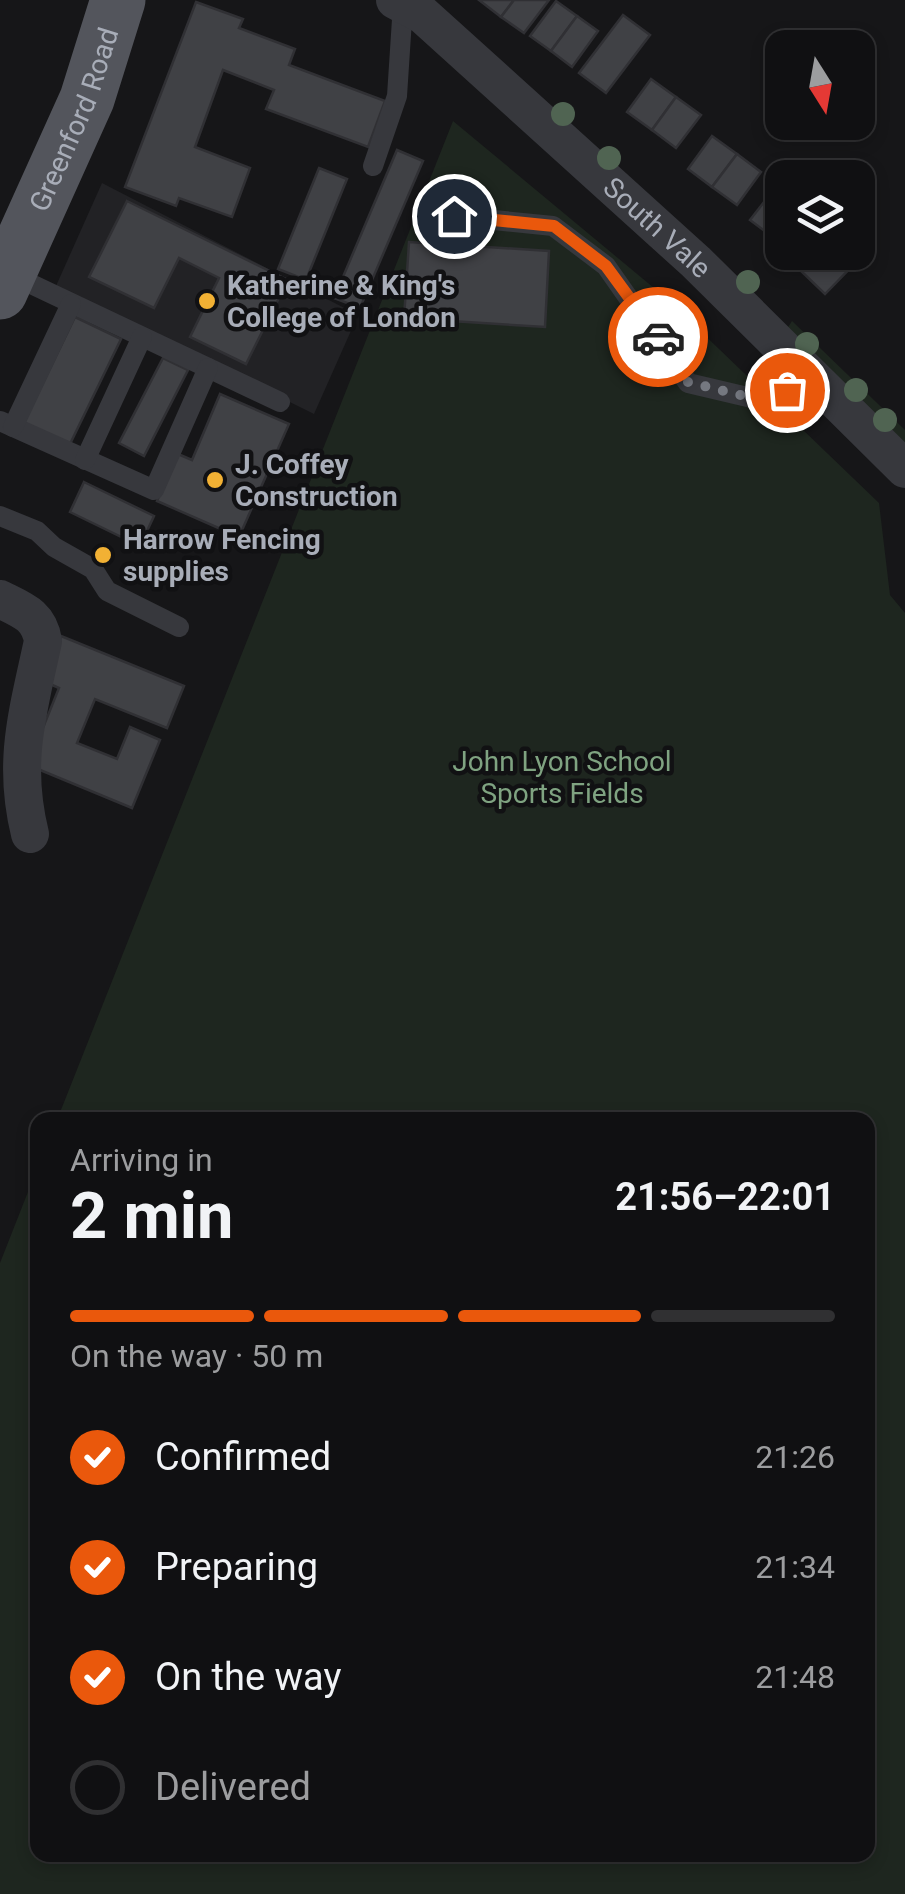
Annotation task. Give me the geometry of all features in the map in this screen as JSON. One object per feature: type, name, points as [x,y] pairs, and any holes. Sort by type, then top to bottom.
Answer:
[{"type":"main road","name":"Greenford Road","points":[[4,283],[87,99],[118,0]]},
{"type":"street","name":"South Vale","points":[[413,5],[566,139],[905,469]]},
{"type":"street","points":[[0,599],[29,613],[40,626],[43,641],[20,742],[20,772],[30,834]]},
{"type":"lane","points":[[373,166],[397,96],[413,5]]},
{"type":"lane","points":[[454,216],[554,226],[606,266],[688,382],[756,399],[819,382]]},
{"type":"lane","points":[[4,283],[71,304],[280,402]]},
{"type":"lane","points":[[71,304],[7,424],[154,490],[208,368]]},
{"type":"lane","points":[[85,460],[142,337]]},
{"type":"lane","points":[[0,516],[36,531],[54,547],[93,569],[107,591],[179,627]]},
{"type":"shaded area","name":"Katherine & King's College of London","points":[[102,183],[358,315],[314,414],[56,286]]},
{"type":"green space","name":"John Lyon School Sports Fields","points":[[453,121],[666,298],[879,503],[890,595],[905,613],[905,1894],[0,1894],[0,1263],[30,1187],[30,1862],[875,1862],[875,1112],[60,1112]]},
{"type":"green space","points":[[792,321],[905,430],[905,445],[785,332]]},
{"type":"building","points":[[479,0],[514,0],[501,17]]},
{"type":"building","points":[[514,0],[549,0],[524,33],[501,17]]},
{"type":"building","points":[[556,1],[577,16],[551,51],[530,36]]},
{"type":"building","points":[[196,2],[243,19],[239,28],[295,49],[289,65],[385,101],[368,147],[266,109],[274,90],[223,70],[195,147],[250,168],[232,217],[179,198],[176,206],[125,187]]},
{"type":"building","points":[[623,15],[650,35],[606,93],[579,73]]},
{"type":"building","points":[[577,16],[598,31],[572,67],[551,51]]},
{"type":"building","points":[[651,79],[676,97],[652,130],[627,112]]},
{"type":"building","points":[[676,97],[701,115],[676,148],[652,130]]},
{"type":"building","points":[[712,136],[737,154],[712,187],[688,169]]},
{"type":"building","points":[[397,150],[423,161],[360,308],[334,298]]},
{"type":"building","points":[[737,154],[761,172],[737,205],[712,187]]},
{"type":"building","points":[[319,168],[347,179],[306,280],[278,269]]},
{"type":"building","points":[[127,201],[288,280],[246,364],[190,337],[219,278],[179,258],[154,308],[89,277]]},
{"type":"building","points":[[765,201],[765,231],[750,220]]},
{"type":"building","points":[[409,242],[549,251],[545,327],[404,318]]},
{"type":"building","points":[[802,270],[848,270],[825,294]]},
{"type":"building","points":[[75,317],[121,339],[69,446],[23,424]]},
{"type":"building","points":[[163,358],[188,370],[144,456],[119,443]]},
{"type":"building","name":"J. Coffey Construction","points":[[220,394],[289,424],[239,537],[157,501],[178,454],[192,460]]},
{"type":"building","points":[[84,482],[154,516],[140,546],[70,512]]},
{"type":"building","points":[[61,636],[184,686],[167,728],[95,699],[77,743],[117,759],[130,727],[160,740],[132,808],[28,765],[59,688],[43,681]]},
{"type":"way so far","points":[[658,337],[688,382],[756,399],[787,390]]},
{"type":"place","name":"Katherine & King's College of London","points":[[207,301]]},
{"type":"place","name":"J. Coffey Construction","points":[[215,480]]},
{"type":"place","name":"Harrow Fencing supplies","points":[[103,555]]},
{"type":"route","points":[[454,216],[554,226],[606,266],[658,337]]}]
